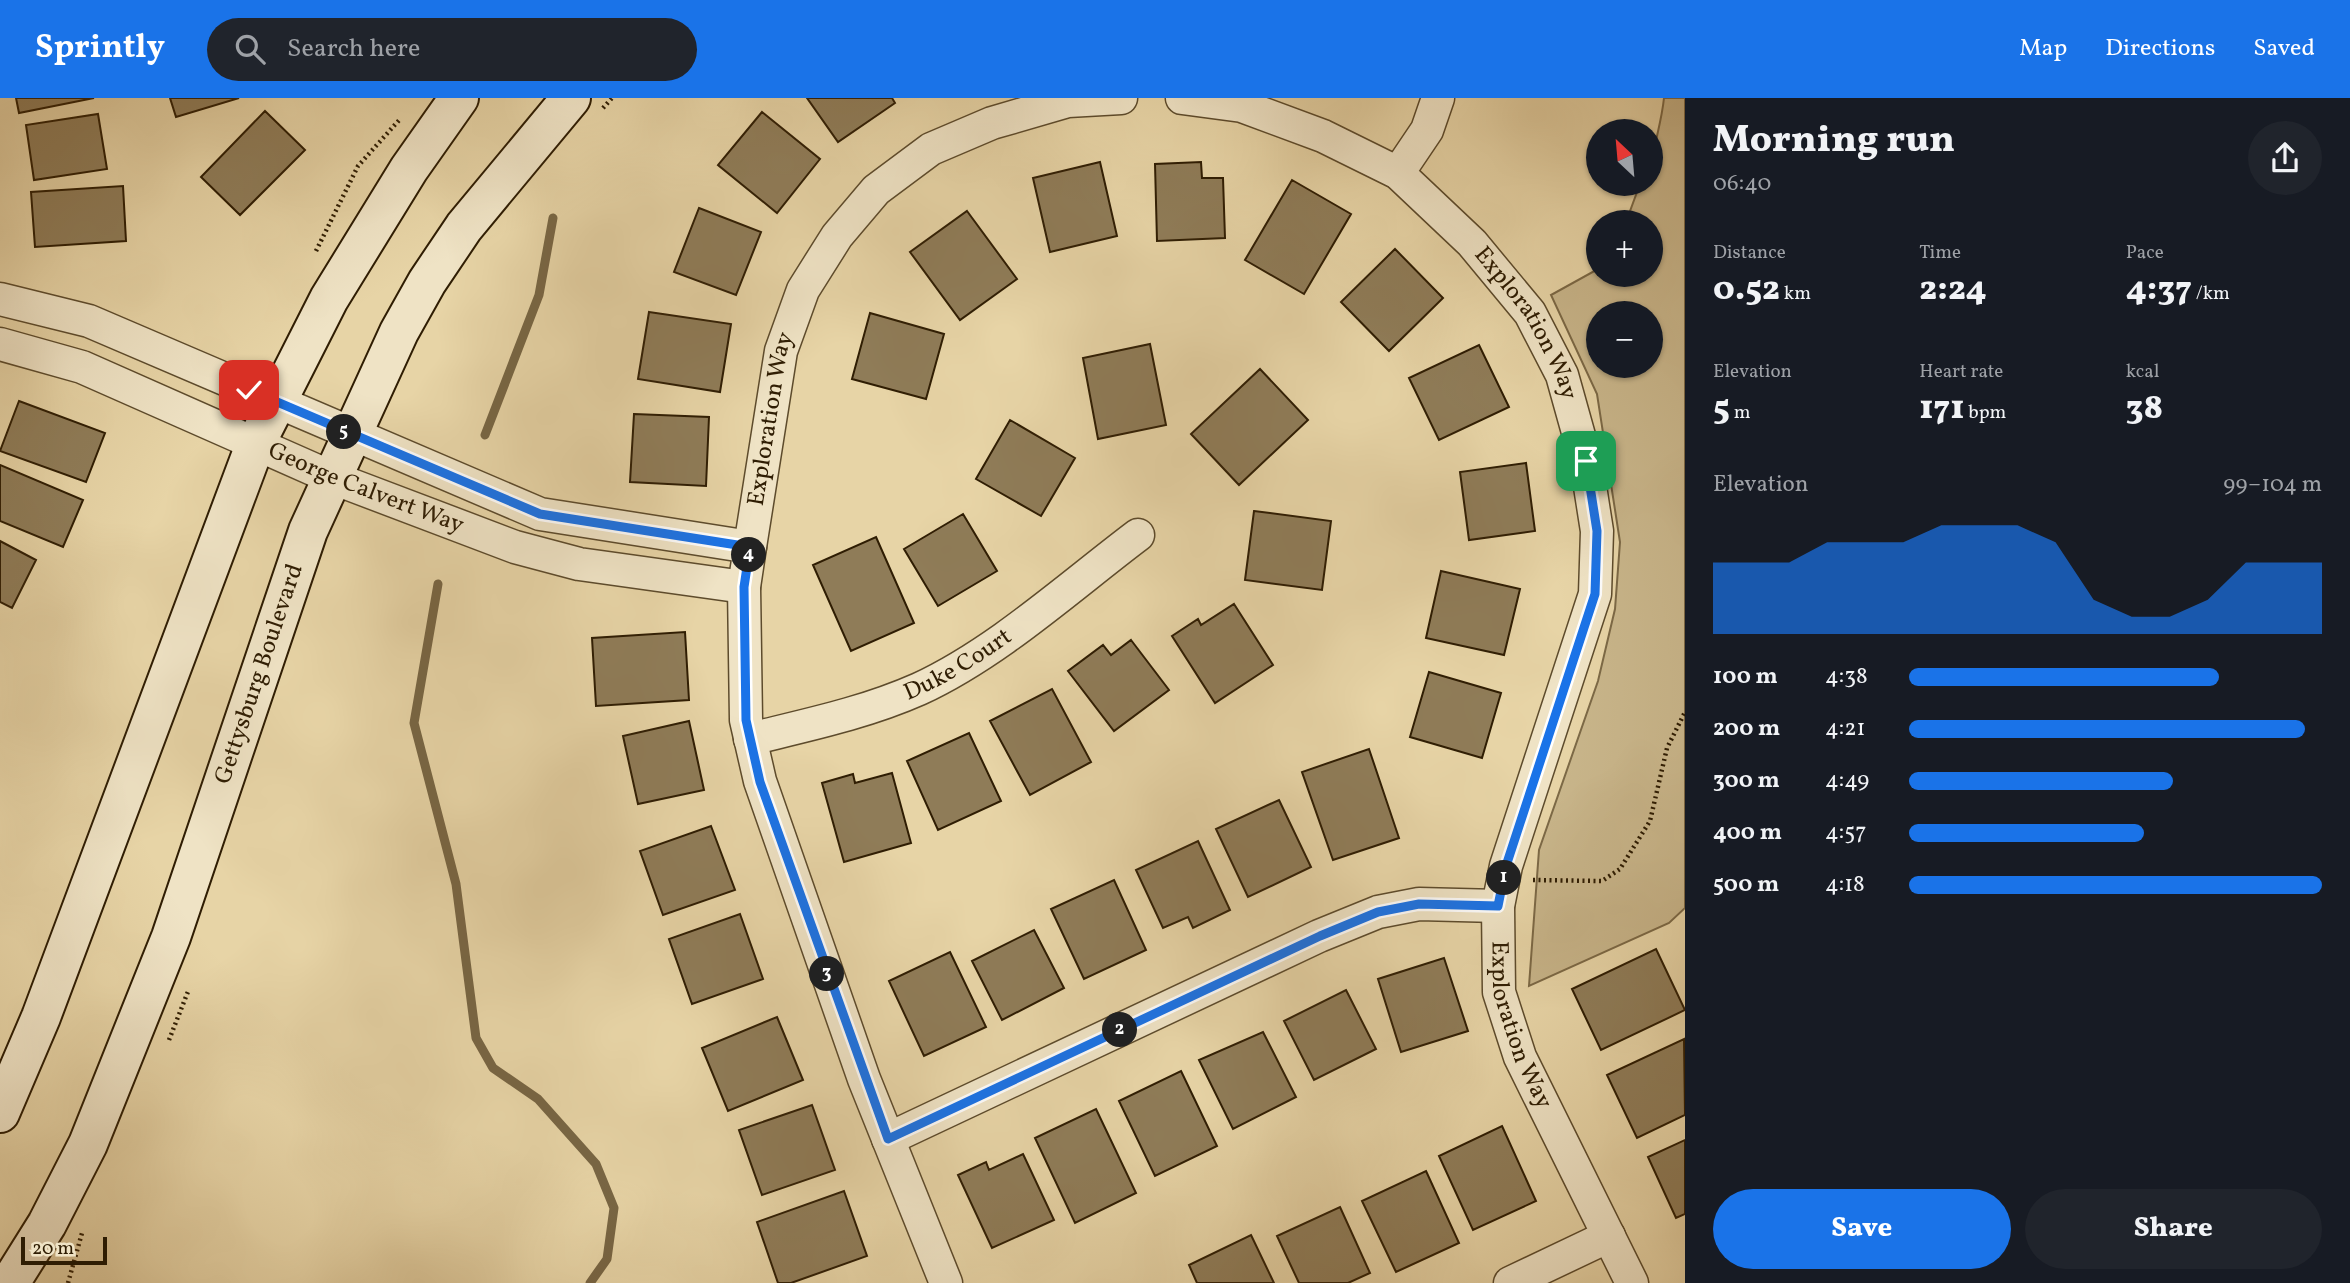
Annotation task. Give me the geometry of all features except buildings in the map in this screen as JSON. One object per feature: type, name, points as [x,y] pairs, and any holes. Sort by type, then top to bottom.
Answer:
[{"type":"street","points":[[0,1113],[46,1004],[255,445],[329,299],[409,169],[459,98]]},
{"type":"street","name":"Exploration Way","points":[[946,1283],[888,1139],[764,794],[746,720],[744,587],[781,351],[803,290],[837,236],[876,190],[931,149],[992,123],[1068,101],[1121,98]]},
{"type":"street","name":"Exploration Way","points":[[1182,98],[1242,106],[1323,136],[1398,173],[1472,243],[1530,313],[1562,375],[1586,461],[1597,531],[1595,594],[1501,891],[1499,992],[1520,1057],[1632,1283]]},
{"type":"street","points":[[1398,173],[1427,130],[1438,98]]},
{"type":"street","name":"Gettysburg Boulevard","points":[[10,1283],[47,1224],[88,1144],[171,937],[308,531],[399,332],[427,282],[464,227],[583,108]]},
{"type":"street","name":"George Calvert Way","points":[[0,299],[89,321],[352,436],[540,514],[750,547]]},
{"type":"street","name":"George Calvert Way","points":[[0,344],[82,367],[332,478],[541,554],[579,564],[744,587]]},
{"type":"street","name":"Duke Court","points":[[750,739],[859,712],[920,689],[976,657],[1138,535]]},
{"type":"street","points":[[888,1139],[1320,936],[1378,912],[1501,891]]},
{"type":"street","points":[[1510,1283],[1609,1236]]},
{"type":"path","points":[[583,108],[612,98]]},
{"type":"path","points":[[1501,891],[1552,882],[1602,881],[1620,869],[1650,821],[1667,748],[1685,712]]},
{"type":"path","points":[[166,1045],[193,978]]},
{"type":"path","points":[[68,1283],[87,1221]]},
{"type":"shaded area","points":[[1664,98],[1685,98],[1685,908],[1669,923],[1529,986],[1539,850],[1598,681],[1615,609],[1620,542],[1597,394],[1590,378],[1663,378],[1663,301],[1586,301],[1586,370],[1551,295],[1586,276],[1586,287],[1663,287],[1663,210],[1630,210],[1636,196],[1663,196],[1661,119]]},
{"type":"waterway","points":[[485,435],[539,295],[553,218]]},
{"type":"waterway","points":[[438,584],[414,723],[456,884],[476,1038],[493,1068],[538,1099],[596,1164],[614,1208],[607,1259],[590,1283]]},
{"type":"route","points":[[249,390],[540,514],[750,547],[744,587],[746,720],[760,782],[864,1079],[888,1139],[1320,936],[1378,912],[1419,904],[1498,906],[1506,866],[1595,594],[1597,531],[1586,461]]}]
